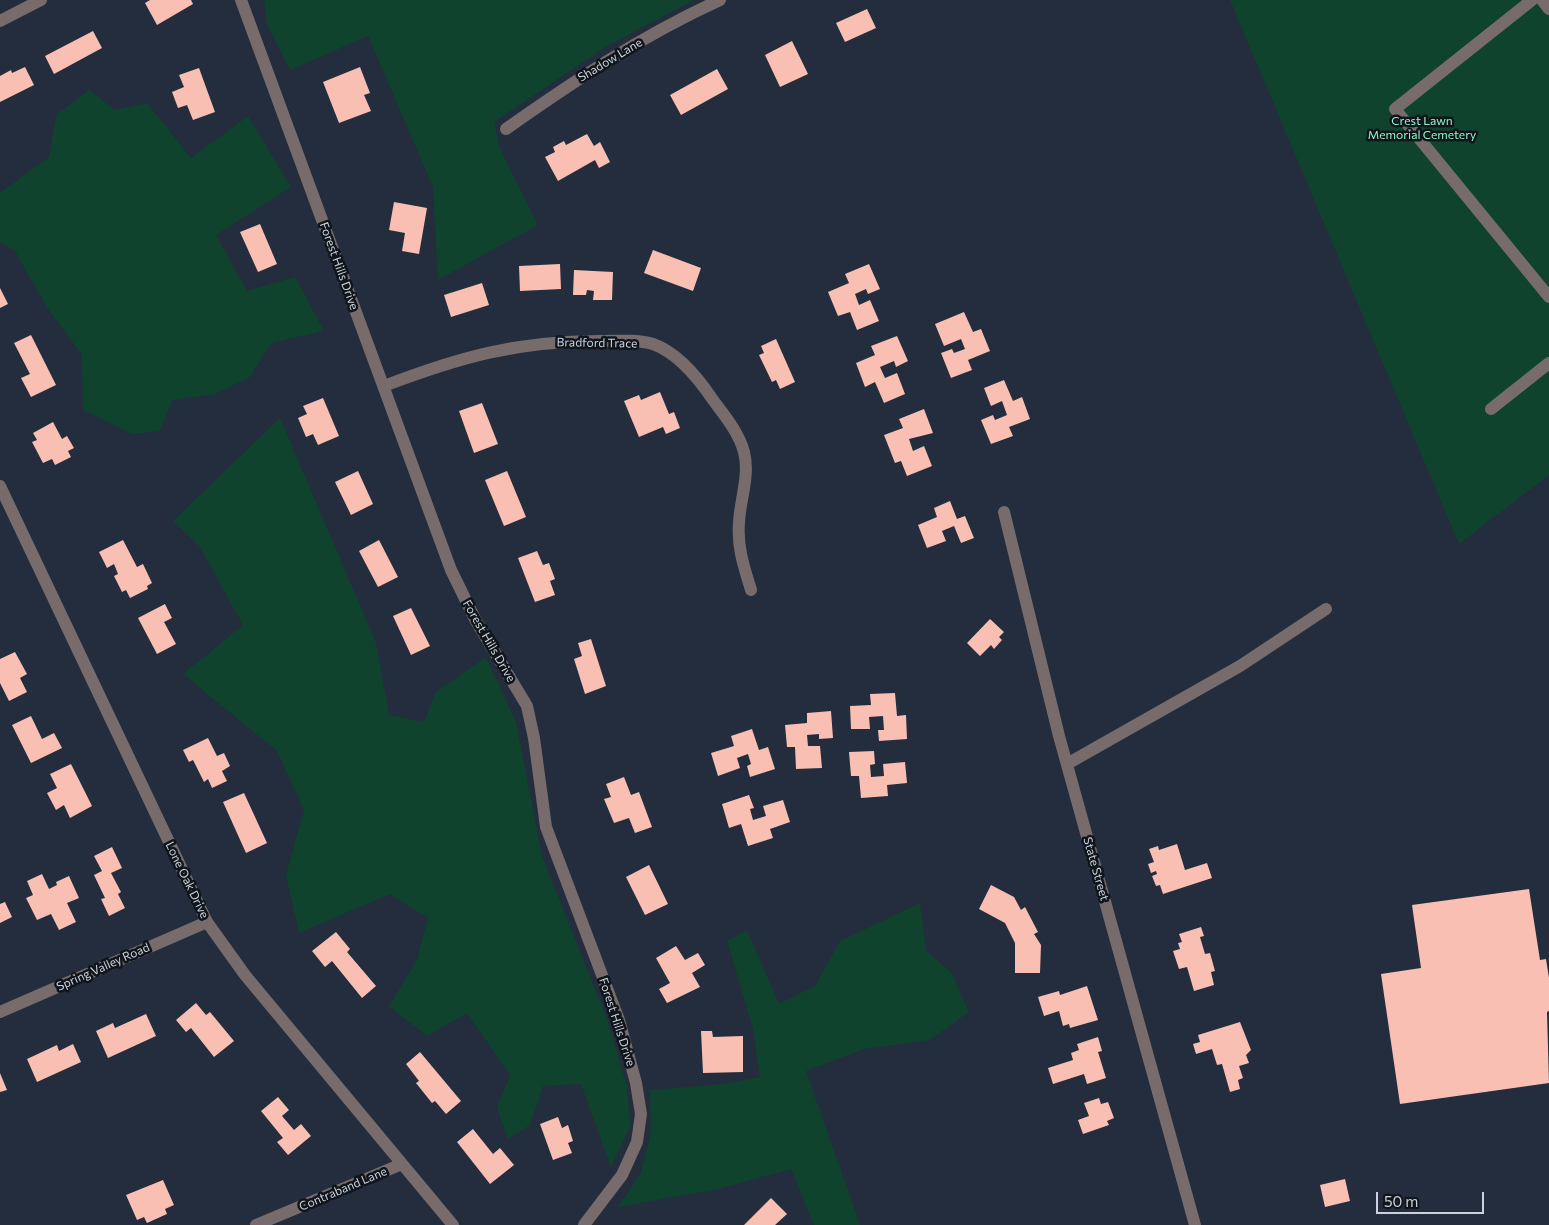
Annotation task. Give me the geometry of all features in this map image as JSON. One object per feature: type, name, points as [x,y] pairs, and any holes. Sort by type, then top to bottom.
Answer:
[{"type":"street","points":[[0,21],[41,0]]},
{"type":"street","name":"Forest Hills Drive","points":[[241,0],[451,570],[476,621],[526,706],[534,738],[546,827],[619,1020],[636,1083],[641,1114],[637,1142],[622,1175],[584,1225]]},
{"type":"street","name":"Shadow Lane","points":[[506,129],[592,69],[679,18],[720,0]]},
{"type":"street","points":[[1532,0],[1395,109],[1549,297]]},
{"type":"street","points":[[1542,0],[1549,8]]},
{"type":"street","name":"Bradford Trace","points":[[384,386],[464,358],[526,344],[612,340],[653,344],[678,360],[704,387],[733,428],[744,452],[746,476],[739,523],[739,551],[751,590]]},
{"type":"street","points":[[1491,410],[1549,363]]},
{"type":"street","name":"Lone Oak Drive","points":[[0,486],[207,922],[245,975],[453,1225]]},
{"type":"street","name":"State Street","points":[[1004,512],[1067,764],[1195,1225]]},
{"type":"street","points":[[1067,764],[1240,666],[1326,609]]},
{"type":"street","name":"Spring Valley Road","points":[[0,1012],[207,922]]},
{"type":"street","name":"Contraband Lane","points":[[256,1225],[402,1164]]},
{"type":"green space","points":[[264,0],[694,0],[607,46],[494,122],[499,147],[538,225],[438,280],[433,187],[368,36],[290,70],[267,24]]},
{"type":"green space","name":"Crest Lawn Memorial Cemetery","points":[[1230,0],[1549,0],[1549,475],[1459,544]]},
{"type":"green space","points":[[89,90],[115,110],[147,103],[191,158],[248,116],[291,187],[216,235],[247,291],[295,277],[324,331],[271,343],[250,377],[215,394],[172,400],[160,431],[132,434],[83,410],[82,355],[48,309],[15,251],[0,242],[0,193],[49,157],[57,114]]},
{"type":"green space","points":[[280,418],[376,643],[389,715],[424,722],[436,692],[486,657],[516,722],[542,856],[608,1022],[627,1086],[630,1127],[611,1167],[581,1084],[543,1086],[530,1125],[508,1139],[497,1108],[510,1075],[467,1013],[427,1036],[389,1006],[417,960],[428,918],[390,894],[299,933],[286,875],[304,810],[277,751],[183,674],[243,625],[200,547],[173,521]]},
{"type":"green space","points":[[920,903],[926,951],[951,972],[969,1012],[930,1040],[864,1049],[806,1071],[860,1225],[814,1225],[791,1169],[718,1189],[618,1207],[641,1173],[651,1132],[650,1090],[723,1084],[760,1077],[753,1029],[727,941],[747,930],[779,1004],[815,986],[840,941]]},
{"type":"building","points":[[150,0],[191,0],[193,4],[157,25],[145,3]]},
{"type":"building","points":[[867,9],[876,28],[845,42],[836,23]]},
{"type":"building","points":[[93,31],[102,48],[54,74],[45,56]]},
{"type":"building","points":[[792,41],[808,74],[780,87],[765,55]]},
{"type":"building","points":[[25,67],[34,85],[0,102],[0,76],[11,70],[12,73]]},
{"type":"building","points":[[360,67],[370,93],[364,95],[371,111],[339,123],[323,82]]},
{"type":"building","points":[[199,68],[215,112],[193,120],[187,105],[178,108],[172,92],[184,87],[179,75]]},
{"type":"building","points":[[717,69],[728,89],[681,115],[670,95]]},
{"type":"building","points":[[587,134],[594,146],[600,142],[610,162],[599,168],[595,160],[558,181],[545,157],[555,152],[553,147],[564,141],[566,145]]},
{"type":"building","points":[[394,202],[427,208],[419,254],[402,251],[405,233],[389,230]]},
{"type":"building","points":[[260,224],[277,264],[258,272],[240,232]]},
{"type":"building","points":[[653,250],[701,268],[693,291],[644,273]]},
{"type":"building","points":[[560,264],[561,289],[520,291],[519,266]]},
{"type":"building","points":[[869,264],[880,289],[868,294],[866,289],[855,294],[859,305],[870,300],[879,321],[857,330],[850,312],[838,316],[828,292],[849,283],[845,274]]},
{"type":"building","points":[[574,270],[613,272],[612,300],[593,300],[594,291],[587,290],[586,295],[573,295]]},
{"type":"building","points":[[482,283],[489,305],[451,317],[444,295]]},
{"type":"building","points":[[0,288],[8,304],[0,308]]},
{"type":"building","points":[[964,312],[973,332],[981,329],[990,351],[968,360],[972,370],[951,378],[941,353],[952,349],[954,353],[965,349],[961,339],[944,346],[935,324]]},
{"type":"building","points":[[31,335],[56,385],[31,397],[21,378],[30,374],[14,343]]},
{"type":"building","points":[[897,336],[908,361],[896,367],[894,361],[880,367],[885,378],[897,373],[905,394],[884,403],[875,382],[865,387],[856,363],[875,355],[871,346]]},
{"type":"building","points":[[776,339],[795,382],[780,389],[776,380],[772,382],[759,355],[764,353],[761,346]]},
{"type":"building","points":[[1004,380],[1013,401],[1022,397],[1030,419],[1009,427],[1013,436],[991,444],[981,420],[993,415],[995,420],[1007,415],[1002,401],[991,406],[984,388]]},
{"type":"building","points":[[660,392],[669,414],[674,412],[680,428],[666,434],[663,427],[639,437],[624,401],[639,395],[641,400]]},
{"type":"building","points":[[323,398],[339,436],[318,445],[313,434],[306,437],[298,418],[307,414],[303,406]]},
{"type":"building","points":[[482,403],[498,444],[474,453],[459,411]]},
{"type":"building","points":[[924,409],[933,433],[909,439],[913,451],[924,446],[932,466],[907,476],[901,461],[895,463],[884,435],[903,428],[899,419]]},
{"type":"building","points":[[53,422],[62,439],[67,436],[74,448],[68,451],[71,457],[55,465],[52,459],[43,463],[32,442],[37,440],[33,433]]},
{"type":"building","points":[[358,471],[373,504],[351,515],[335,482]]},
{"type":"building","points":[[507,471],[526,517],[504,526],[485,480]]},
{"type":"building","points":[[950,501],[957,519],[965,516],[974,538],[961,543],[954,526],[942,531],[946,541],[927,548],[918,525],[937,517],[934,508]]},
{"type":"building","points":[[123,540],[137,567],[143,564],[152,583],[147,586],[148,589],[130,598],[126,590],[122,592],[114,576],[118,574],[114,564],[107,568],[99,552]]},
{"type":"building","points":[[379,540],[398,577],[378,587],[359,551]]},
{"type":"building","points":[[537,551],[543,565],[549,563],[555,579],[550,581],[555,595],[535,602],[518,558]]},
{"type":"building","points":[[165,604],[172,618],[164,622],[176,644],[157,654],[138,618]]},
{"type":"building","points":[[411,608],[430,646],[411,655],[393,616]]},
{"type":"building","points":[[990,619],[1004,632],[999,637],[1002,640],[994,649],[991,645],[980,656],[967,643]]},
{"type":"building","points":[[591,639],[606,686],[585,694],[574,659],[582,656],[578,643]]},
{"type":"building","points":[[15,652],[27,674],[20,678],[27,692],[9,701],[0,683],[0,659]]},
{"type":"building","points":[[895,693],[897,716],[906,715],[907,739],[879,741],[878,730],[884,730],[883,716],[869,717],[870,729],[851,729],[850,706],[871,705],[870,694]]},
{"type":"building","points":[[831,711],[833,738],[819,739],[819,734],[807,735],[808,746],[820,746],[822,768],[796,769],[795,747],[787,747],[785,725],[807,723],[807,713]]},
{"type":"building","points":[[31,716],[42,739],[54,733],[62,748],[31,763],[12,725]]},
{"type":"building","points":[[752,729],[759,750],[768,747],[775,769],[750,777],[747,766],[751,764],[748,754],[737,758],[740,768],[718,776],[711,753],[734,746],[731,736]]},
{"type":"building","points":[[208,738],[217,756],[224,753],[230,766],[222,771],[227,781],[212,788],[208,779],[204,782],[193,760],[189,762],[183,750]]},
{"type":"building","points":[[874,751],[875,764],[870,765],[871,777],[884,776],[883,764],[905,762],[907,783],[887,785],[888,796],[861,798],[859,776],[851,776],[849,752]]},
{"type":"building","points":[[71,764],[92,806],[70,818],[64,805],[56,810],[47,793],[57,788],[50,774]]},
{"type":"building","points":[[624,777],[631,795],[639,792],[652,827],[635,833],[629,818],[614,823],[604,799],[611,797],[606,784]]},
{"type":"building","points":[[244,793],[267,843],[246,853],[223,802]]},
{"type":"building","points":[[749,795],[754,808],[750,809],[753,820],[766,816],[763,806],[783,800],[790,822],[770,829],[773,838],[748,846],[741,824],[729,828],[722,804]]},
{"type":"building","points":[[1177,844],[1185,870],[1207,863],[1212,878],[1163,894],[1160,885],[1156,886],[1152,876],[1157,874],[1156,871],[1151,873],[1148,864],[1154,862],[1149,849],[1158,846],[1159,850]]},
{"type":"building","points":[[112,847],[122,868],[111,873],[121,892],[118,894],[125,908],[109,916],[101,899],[105,898],[94,875],[102,871],[94,856]]},
{"type":"building","points":[[649,865],[668,904],[645,915],[626,877]]},
{"type":"building","points":[[42,874],[49,889],[57,885],[56,882],[69,876],[79,898],[67,903],[76,922],[59,930],[51,914],[37,920],[26,898],[33,895],[27,881]]},
{"type":"building","points":[[991,885],[1014,897],[1021,910],[1025,907],[1038,932],[1034,934],[1041,945],[1040,973],[1015,973],[1015,943],[1005,923],[979,909]]},
{"type":"building","points":[[1529,889],[1540,960],[1546,959],[1549,978],[1549,1011],[1547,1012],[1549,1083],[1400,1104],[1381,974],[1421,968],[1412,905]]},
{"type":"building","points":[[5,902],[12,917],[0,923],[0,904]]},
{"type":"building","points":[[1201,927],[1204,936],[1200,937],[1205,954],[1210,953],[1215,971],[1211,972],[1214,985],[1194,991],[1187,967],[1179,969],[1173,951],[1180,949],[1178,943],[1182,942],[1179,934]]},
{"type":"building","points":[[336,932],[350,949],[347,952],[376,986],[362,998],[332,961],[325,967],[312,951]]},
{"type":"building","points":[[676,946],[685,960],[698,953],[705,965],[692,973],[700,987],[667,1003],[659,989],[670,983],[656,958]]},
{"type":"building","points":[[1087,986],[1098,1020],[1070,1028],[1069,1024],[1063,1026],[1059,1011],[1044,1016],[1038,997],[1059,991],[1060,995]]},
{"type":"building","points":[[196,1003],[206,1015],[210,1012],[234,1041],[214,1057],[191,1028],[186,1032],[176,1020]]},
{"type":"building","points":[[146,1014],[156,1036],[108,1058],[96,1031],[113,1023],[115,1028]]},
{"type":"building","points":[[1240,1022],[1251,1050],[1246,1055],[1249,1063],[1239,1066],[1243,1078],[1238,1080],[1240,1089],[1230,1092],[1222,1064],[1217,1065],[1212,1049],[1196,1054],[1193,1044],[1200,1042],[1198,1035]]},
{"type":"building","points":[[701,1031],[712,1031],[713,1037],[743,1036],[743,1072],[703,1073]]},
{"type":"building","points":[[1098,1037],[1102,1051],[1098,1052],[1106,1078],[1087,1084],[1084,1074],[1053,1084],[1048,1068],[1073,1060],[1071,1053],[1079,1050],[1077,1044]]},
{"type":"building","points":[[73,1044],[81,1062],[37,1082],[27,1059],[57,1045],[59,1051]]},
{"type":"building","points":[[420,1052],[461,1101],[446,1114],[435,1101],[432,1103],[416,1083],[419,1081],[406,1064]]},
{"type":"building","points":[[0,1073],[7,1090],[0,1092]]},
{"type":"building","points":[[278,1097],[289,1110],[282,1116],[294,1130],[301,1124],[311,1136],[288,1155],[277,1142],[283,1138],[261,1111]]},
{"type":"building","points":[[1099,1098],[1101,1104],[1108,1102],[1114,1118],[1107,1121],[1109,1125],[1083,1134],[1078,1120],[1089,1116],[1084,1103]]},
{"type":"building","points":[[558,1117],[562,1128],[568,1125],[573,1141],[568,1143],[572,1153],[553,1160],[540,1124]]},
{"type":"building","points":[[473,1129],[493,1154],[500,1148],[514,1165],[490,1184],[457,1142]]},
{"type":"building","points":[[1345,1179],[1350,1201],[1325,1207],[1320,1185]]},
{"type":"building","points":[[163,1180],[174,1205],[165,1209],[167,1214],[147,1223],[144,1217],[137,1220],[126,1195]]},
{"type":"building","points":[[771,1198],[787,1214],[775,1225],[744,1225]]}]
